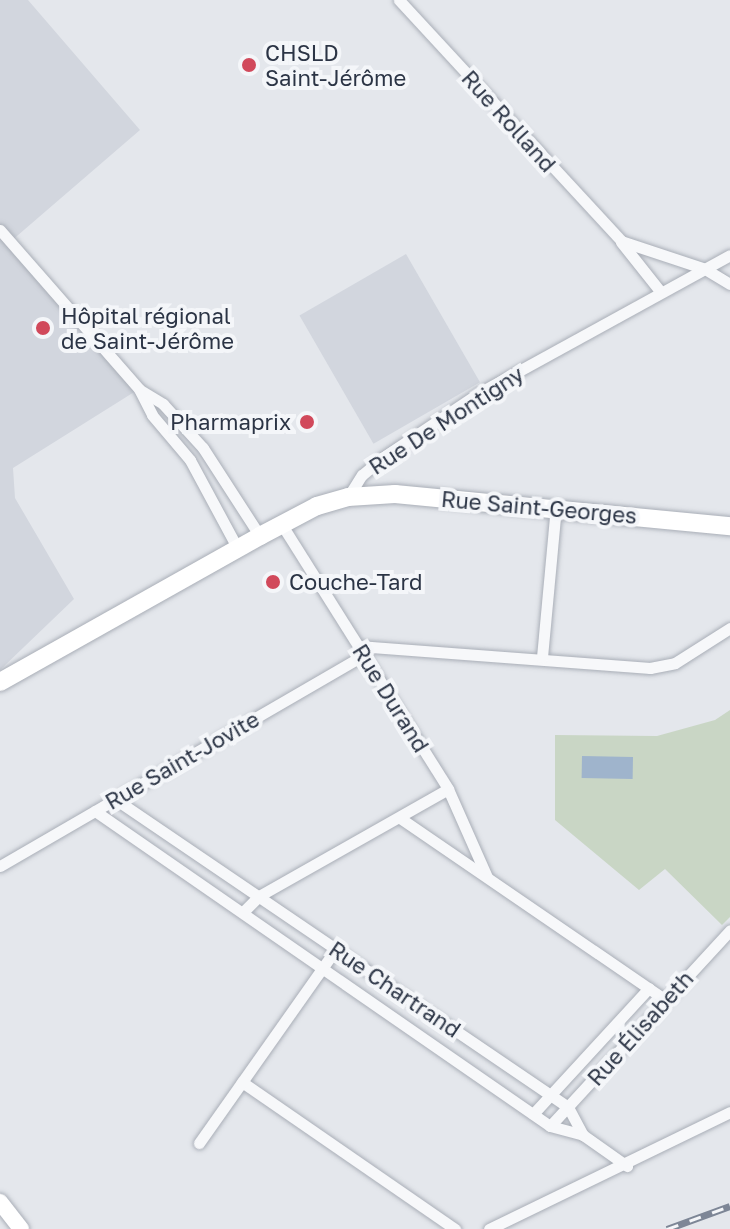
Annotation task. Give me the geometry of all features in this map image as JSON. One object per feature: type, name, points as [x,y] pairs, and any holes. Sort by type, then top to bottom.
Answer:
[{"type":"main road","name":"Rue Saint-Georges","points":[[348,497],[395,494],[730,526]]},
{"type":"main road","name":"Rue De Montigny","points":[[0,682],[260,536],[348,497]]},
{"type":"street","name":"Rue Rolland","points":[[399,0],[621,241],[660,291]]},
{"type":"street","points":[[0,230],[139,389],[152,415],[190,460],[238,549]]},
{"type":"street","name":"Rue Rolland","points":[[621,241],[705,269],[730,284]]},
{"type":"street","name":"Rue De Montigny","points":[[348,497],[362,475],[382,458],[479,393],[730,255]]},
{"type":"street","points":[[139,389],[163,404],[203,448],[260,536]]},
{"type":"street","points":[[542,657],[556,507]]},
{"type":"street","name":"Rue Durand","points":[[282,525],[448,789],[487,877]]},
{"type":"street","points":[[361,650],[542,657],[650,668],[675,663],[730,628]]},
{"type":"street","name":"Rue Saint-Jovite","points":[[0,866],[361,650]]},
{"type":"street","points":[[243,912],[259,896],[448,789]]},
{"type":"street","name":"Rue Chartrand","points":[[115,799],[568,1107],[583,1135]]},
{"type":"street","name":"Rue Chartrand","points":[[95,811],[550,1126],[583,1135],[627,1166]]},
{"type":"street","points":[[400,818],[666,1000]]},
{"type":"street","points":[[184,871],[195,853]]},
{"type":"street","name":"Rue Élisabeth","points":[[550,1126],[730,930]]},
{"type":"street","points":[[199,1143],[336,949]]},
{"type":"street","name":"Rue Élisabeth","points":[[533,1114],[649,988]]},
{"type":"street","points":[[242,1082],[455,1229]]},
{"type":"street","points":[[489,1229],[627,1166],[730,1112]]},
{"type":"street","points":[[1,1205],[21,1229]]},
{"type":"shaded area","name":"Hôpital régional de Saint-Jérôme","points":[[0,0],[28,0],[140,130],[10,242],[139,389],[13,468],[15,498],[74,599],[0,670]]},
{"type":"shaded area","points":[[406,254],[480,382],[373,444],[299,316]]},
{"type":"green space","points":[[730,710],[730,917],[722,925],[665,869],[639,890],[555,820],[555,735],[657,736],[715,720]]},
{"type":"water","points":[[582,756],[633,757],[633,779],[582,778]]},
{"type":"railway","points":[[667,1229],[730,1206]]},
{"type":"place","name":"CHSLD Saint-Jérôme","points":[[249,65]]},
{"type":"place","name":"Hôpital régional de Saint-Jérôme","points":[[43,328]]},
{"type":"place","name":"Pharmaprix","points":[[307,422]]},
{"type":"place","name":"Couche-Tard","points":[[273,582]]}]
